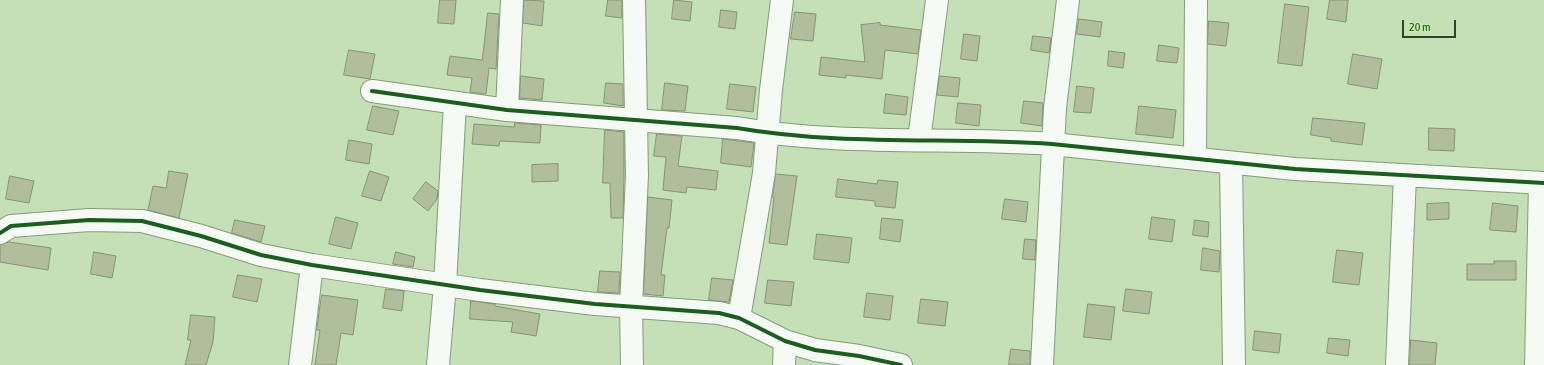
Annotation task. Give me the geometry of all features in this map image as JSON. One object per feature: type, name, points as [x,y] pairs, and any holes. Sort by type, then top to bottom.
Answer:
[{"type":"street","points":[[507,110],[512,0]]},
{"type":"street","points":[[632,365],[631,307],[637,176],[634,0]]},
{"type":"street","points":[[739,318],[764,173],[771,90],[782,0]]},
{"type":"street","points":[[918,140],[938,0]]},
{"type":"street","points":[[1042,365],[1054,108],[1068,0]]},
{"type":"street","points":[[1195,159],[1196,0]]},
{"type":"street","points":[[372,91],[507,110],[736,128],[767,133],[837,139],[1052,144],[1295,169],[1542,183],[1536,365]]},
{"type":"street","points":[[438,365],[445,285],[456,103]]},
{"type":"street","points":[[1230,163],[1234,365]]},
{"type":"street","points":[[1397,365],[1405,176]]},
{"type":"street","points":[[0,233],[11,226],[89,220],[142,221],[201,236],[261,255],[312,265],[488,291],[631,307],[719,314],[739,318],[785,341],[815,350],[859,356],[901,365]]},
{"type":"street","points":[[300,365],[312,265]]},
{"type":"street","points":[[784,365],[785,341]]},
{"type":"building","points":[[440,0],[456,0],[454,24],[438,23]]},
{"type":"building","points":[[524,0],[544,1],[542,26],[523,23]]},
{"type":"building","points":[[608,0],[622,0],[622,18],[606,16]]},
{"type":"building","points":[[674,0],[692,2],[690,21],[672,19]]},
{"type":"building","points":[[1330,0],[1348,0],[1346,22],[1327,19]]},
{"type":"building","points":[[1285,4],[1309,7],[1302,66],[1278,63]]},
{"type":"building","points":[[721,10],[737,12],[735,29],[719,27]]},
{"type":"building","points":[[795,12],[816,14],[813,41],[791,39]]},
{"type":"building","points":[[488,13],[499,14],[496,69],[489,68],[486,94],[470,92],[472,78],[447,75],[450,56],[482,60]]},
{"type":"building","points":[[1079,19],[1102,22],[1100,37],[1077,34]]},
{"type":"building","points":[[1209,21],[1229,23],[1226,46],[1208,44]]},
{"type":"building","points":[[880,23],[880,25],[921,30],[918,54],[885,50],[882,79],[846,75],[846,78],[819,75],[821,57],[865,62],[861,25]]},
{"type":"building","points":[[964,34],[980,36],[977,61],[961,59]]},
{"type":"building","points":[[1033,36],[1051,38],[1049,53],[1031,50]]},
{"type":"building","points":[[1159,45],[1179,48],[1177,63],[1157,61]]},
{"type":"building","points":[[349,50],[375,54],[370,79],[344,75]]},
{"type":"building","points":[[1109,51],[1125,53],[1123,68],[1108,66]]},
{"type":"building","points":[[1353,54],[1382,59],[1377,89],[1348,84]]},
{"type":"building","points":[[521,76],[544,79],[542,100],[520,98]]},
{"type":"building","points":[[940,76],[960,78],[958,97],[937,95]]},
{"type":"building","points":[[606,83],[623,84],[623,106],[604,103]]},
{"type":"building","points":[[665,83],[688,86],[685,111],[662,110]]},
{"type":"building","points":[[730,84],[756,87],[753,112],[727,109]]},
{"type":"building","points":[[1077,86],[1094,88],[1091,113],[1074,112]]},
{"type":"building","points":[[886,94],[908,97],[906,115],[884,113]]},
{"type":"building","points":[[1024,101],[1043,103],[1042,126],[1021,123]]},
{"type":"building","points":[[958,103],[981,105],[979,126],[956,123]]},
{"type":"building","points":[[373,106],[399,111],[393,135],[367,130]]},
{"type":"building","points":[[1139,106],[1176,110],[1173,138],[1136,134]]},
{"type":"building","points":[[1313,118],[1365,123],[1362,145],[1331,141],[1331,138],[1311,135]]},
{"type":"building","points":[[515,123],[541,125],[540,143],[500,141],[499,146],[472,144],[474,124],[514,127]]},
{"type":"building","points":[[1429,128],[1455,129],[1454,151],[1429,150]]},
{"type":"building","points":[[605,130],[624,132],[623,218],[611,218],[610,183],[603,183]]},
{"type":"building","points":[[657,134],[682,136],[678,166],[718,171],[716,190],[687,187],[686,193],[663,190],[666,157],[654,156]]},
{"type":"building","points":[[723,139],[754,143],[751,167],[721,163]]},
{"type":"building","points":[[349,140],[372,144],[369,164],[346,160]]},
{"type":"building","points":[[558,164],[558,181],[532,182],[532,165]]},
{"type":"building","points":[[169,171],[188,174],[179,218],[148,210],[153,186],[166,188]]},
{"type":"building","points":[[370,171],[389,177],[381,201],[362,196]]},
{"type":"building","points":[[776,174],[797,176],[787,245],[769,243]]},
{"type":"building","points":[[10,176],[34,181],[29,203],[6,199]]},
{"type":"building","points":[[838,179],[877,184],[878,180],[898,182],[895,208],[875,206],[875,201],[836,197]]},
{"type":"building","points":[[426,182],[438,191],[437,199],[428,211],[413,199]]},
{"type":"building","points":[[648,197],[672,200],[661,275],[665,275],[663,296],[644,294]]},
{"type":"building","points":[[1005,199],[1028,202],[1026,222],[1002,219]]},
{"type":"building","points":[[1449,203],[1449,219],[1427,220],[1427,204]]},
{"type":"building","points":[[1493,203],[1518,206],[1516,232],[1490,230]]},
{"type":"building","points":[[336,217],[358,223],[351,249],[329,244]]},
{"type":"building","points":[[1152,217],[1175,220],[1172,242],[1149,239]]},
{"type":"building","points":[[882,218],[903,220],[900,242],[880,239]]},
{"type":"building","points":[[235,220],[265,226],[261,242],[232,233]]},
{"type":"building","points":[[1195,220],[1209,222],[1208,237],[1193,235]]},
{"type":"building","points":[[817,234],[852,238],[849,263],[814,259]]},
{"type":"building","points":[[1025,239],[1036,240],[1035,260],[1023,259]]},
{"type":"building","points":[[9,242],[51,248],[48,270],[0,262],[0,245]]},
{"type":"building","points":[[1203,248],[1220,251],[1219,272],[1201,270]]},
{"type":"building","points":[[1337,250],[1363,253],[1359,285],[1333,282]]},
{"type":"building","points":[[94,252],[116,256],[112,278],[91,274]]},
{"type":"building","points":[[396,252],[415,257],[413,267],[393,264]]},
{"type":"building","points":[[1494,261],[1516,261],[1516,280],[1467,280],[1467,264],[1494,264]]},
{"type":"building","points":[[600,271],[620,272],[619,293],[598,292]]},
{"type":"building","points":[[238,275],[262,279],[257,302],[233,297]]},
{"type":"building","points":[[712,278],[733,280],[729,302],[709,300]]},
{"type":"building","points":[[768,280],[794,282],[791,306],[765,303]]},
{"type":"building","points":[[386,289],[404,291],[402,311],[383,308]]},
{"type":"building","points":[[1126,289],[1152,292],[1149,314],[1123,311]]},
{"type":"building","points":[[867,293],[893,296],[890,320],[864,317]]},
{"type":"building","points":[[322,295],[358,300],[353,335],[341,333],[336,365],[315,365],[320,330],[317,330]]},
{"type":"building","points":[[921,299],[948,302],[945,326],[918,323]]},
{"type":"building","points":[[471,301],[495,304],[495,306],[540,314],[536,336],[511,332],[513,322],[470,319]]},
{"type":"building","points":[[1088,304],[1115,307],[1111,340],[1084,337]]},
{"type":"building","points":[[191,315],[215,317],[213,342],[206,365],[185,365],[191,340],[188,340]]},
{"type":"building","points":[[1255,331],[1281,334],[1279,353],[1253,350]]},
{"type":"building","points":[[1329,338],[1350,340],[1348,356],[1327,353]]},
{"type":"building","points":[[1411,340],[1437,343],[1435,365],[1410,365]]},
{"type":"building","points":[[1011,349],[1030,351],[1030,365],[1009,365]]},
{"type":"cycle path","points":[[372,91],[507,110],[737,128],[776,134],[855,139],[1052,144],[1295,169],[1544,183]]},
{"type":"cycle path","points":[[0,233],[11,226],[89,220],[142,221],[201,236],[261,255],[312,265],[480,290],[595,304],[719,313],[739,318],[785,341],[815,350],[859,356],[901,365]]}]
